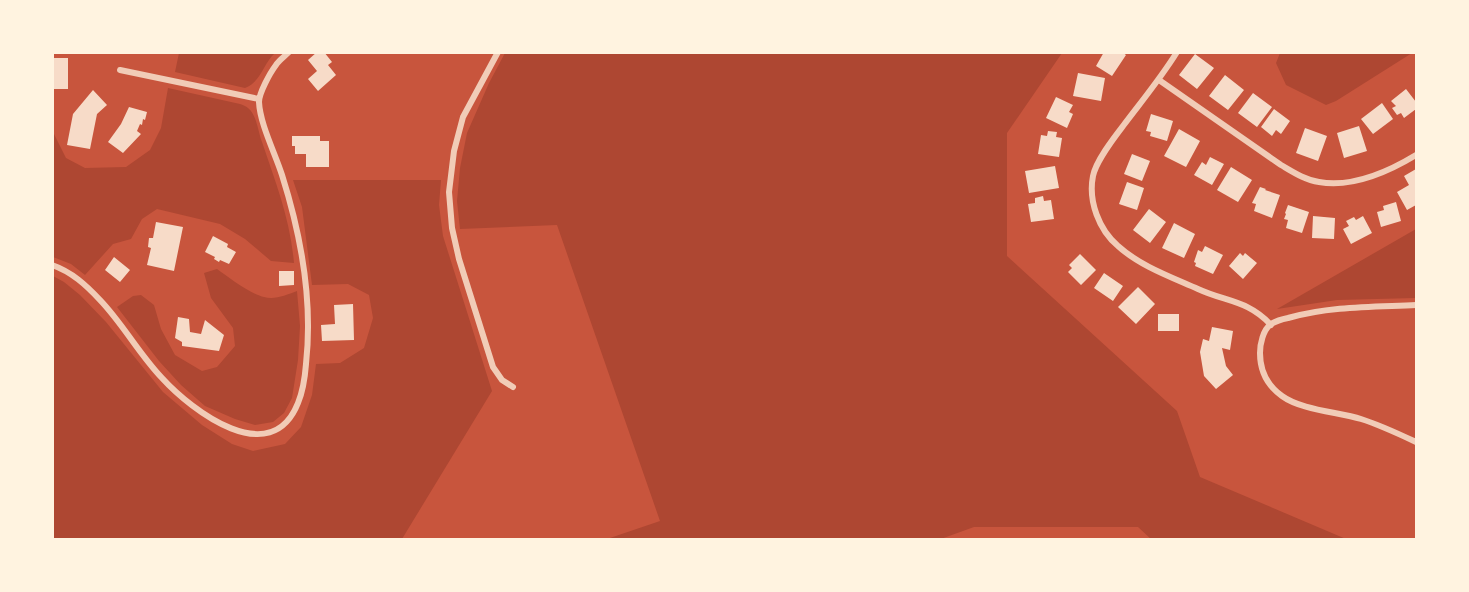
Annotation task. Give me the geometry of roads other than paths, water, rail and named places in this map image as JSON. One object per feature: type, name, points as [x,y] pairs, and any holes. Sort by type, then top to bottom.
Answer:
[{"type":"street","points":[[52,266],[60,268],[81,281],[122,325],[161,378],[205,415],[232,429],[251,435],[270,433],[287,422],[298,404],[304,382],[308,347],[308,311],[295,218],[262,118],[259,99],[276,65],[289,52]]},
{"type":"street","points":[[498,52],[463,117],[454,151],[449,192],[452,228],[459,259],[493,367],[502,380],[513,387]]},
{"type":"street","points":[[1177,52],[1159,80],[1105,151],[1093,176],[1092,199],[1100,224],[1117,246],[1142,263],[1208,294],[1253,309],[1270,325]]},
{"type":"street","points":[[120,70],[259,99]]},
{"type":"street","points":[[1159,80],[1299,176],[1320,182],[1343,182],[1368,178],[1416,155]]},
{"type":"street","points":[[1416,305],[1332,309],[1283,319],[1270,325],[1263,335],[1260,351],[1260,366],[1267,382],[1282,397],[1301,406],[1362,419],[1416,442]]}]
